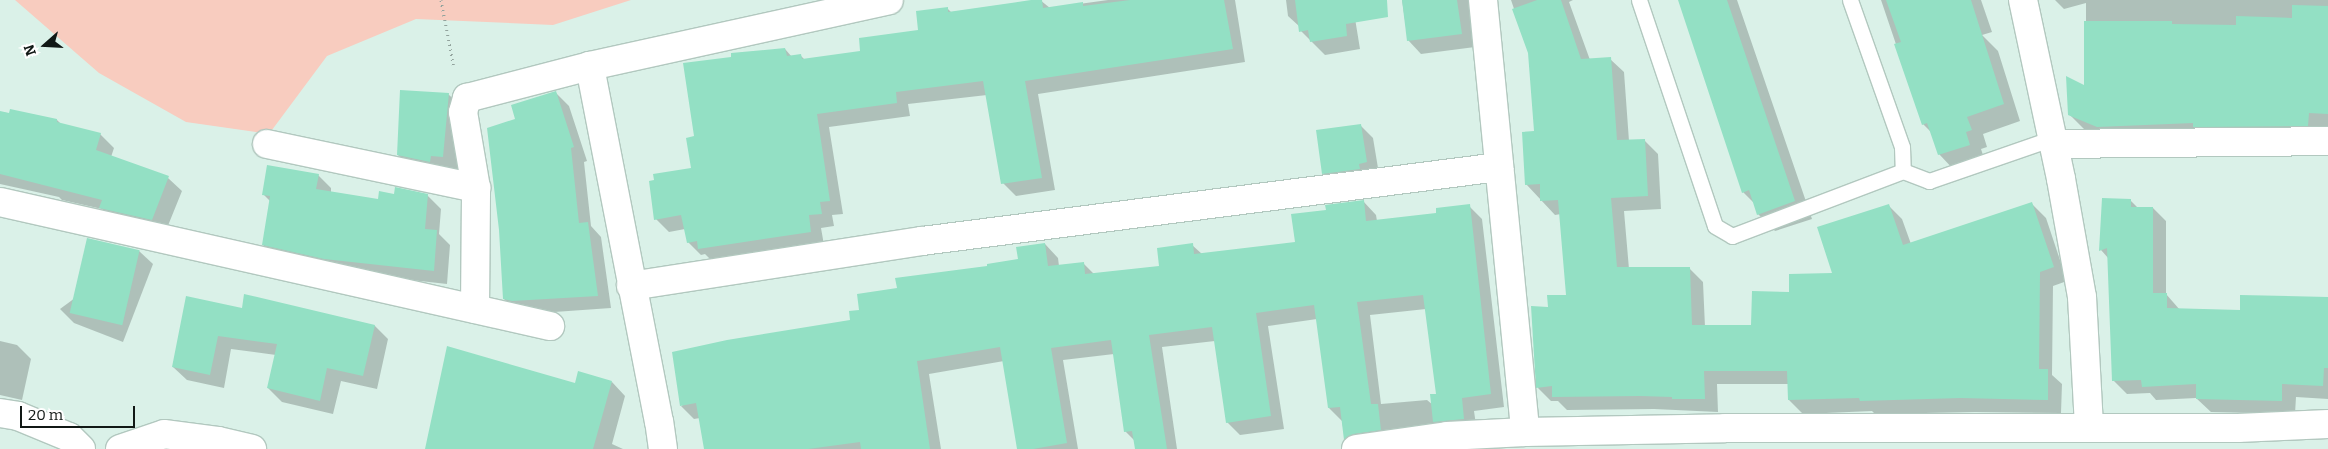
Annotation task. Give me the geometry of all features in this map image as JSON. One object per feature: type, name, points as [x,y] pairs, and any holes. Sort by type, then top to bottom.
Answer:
[{"type":"street","points":[[475,309],[476,188],[463,112],[466,98],[590,66],[889,0]]},
{"type":"street","points":[[1483,0],[1525,441]]},
{"type":"street","points":[[2023,0],[2053,141],[2082,297],[2089,427]]},
{"type":"street","points":[[590,66],[659,422],[662,449]]},
{"type":"street","points":[[2053,141],[2328,141]]},
{"type":"street","points":[[267,144],[476,188]]},
{"type":"street","points":[[632,286],[922,241],[1499,167]]},
{"type":"street","points":[[0,202],[550,326]]},
{"type":"street","points":[[0,412],[18,416],[69,437],[81,449]]},
{"type":"street","points":[[1356,449],[1447,436],[1525,441],[1725,428],[2238,428],[2328,424]]},
{"type":"street","points":[[120,449],[164,434],[252,449]]},
{"type":"lane","points":[[1639,0],[1715,226],[1732,236],[1903,171],[1929,181],[2053,141]]},
{"type":"lane","points":[[1850,0],[1902,147],[1903,171]]},
{"type":"path","points":[[441,0],[456,79],[466,98]]},
{"type":"shaded area","points":[[15,0],[631,0],[553,25],[416,19],[327,56],[269,134],[186,122],[99,73]]},
{"type":"building","points":[[1042,0],[1043,8],[1083,2],[1083,6],[1130,0],[1224,0],[1233,49],[1025,81],[1042,178],[1001,184],[983,81],[896,92],[897,103],[817,114],[830,201],[820,202],[822,214],[809,215],[811,232],[698,249],[697,241],[687,243],[681,215],[654,220],[649,181],[654,180],[653,174],[691,168],[686,138],[694,136],[683,63],[731,57],[731,53],[785,48],[787,56],[801,54],[802,59],[860,51],[859,38],[918,30],[916,11],[948,7],[948,12]]},
{"type":"building","points":[[1295,0],[1387,0],[1388,17],[1346,24],[1347,36],[1310,42],[1308,30],[1299,32]]},
{"type":"building","points":[[1402,0],[1457,0],[1462,34],[1407,41]]},
{"type":"building","points":[[1537,0],[1561,0],[1581,59],[1611,57],[1617,140],[1645,139],[1648,196],[1611,198],[1617,267],[1690,267],[1692,325],[1751,325],[1752,291],[1789,292],[1789,274],[1832,273],[1817,227],[1889,204],[1903,245],[2032,202],[2054,267],[2040,272],[2039,369],[2048,369],[2048,400],[1961,398],[1860,401],[1859,398],[1788,400],[1787,371],[1704,371],[1705,399],[1672,399],[1672,397],[1640,396],[1552,397],[1552,386],[1536,388],[1531,306],[1548,307],[1547,295],[1566,295],[1558,200],[1540,201],[1540,184],[1525,185],[1522,132],[1534,131],[1528,53],[1512,9]]},
{"type":"building","points":[[1678,0],[1727,0],[1795,201],[1757,215],[1749,190],[1742,193]]},
{"type":"building","points":[[1886,0],[1971,0],[2004,104],[1967,117],[1972,130],[1966,132],[1970,145],[1938,155],[1927,123],[1922,125],[1894,44],[1901,42]]},
{"type":"building","points":[[2292,5],[2328,6],[2328,114],[2309,113],[2308,126],[2193,127],[2193,123],[2097,127],[2068,115],[2066,76],[2084,85],[2084,21],[2172,21],[2172,24],[2236,25],[2236,16],[2292,18]]},
{"type":"building","points":[[400,90],[449,93],[443,157],[431,156],[430,162],[397,155]]},
{"type":"building","points":[[556,91],[574,147],[571,148],[579,223],[588,222],[598,296],[512,301],[503,299],[499,230],[487,128],[515,119],[511,105]]},
{"type":"building","points":[[10,109],[57,119],[57,122],[101,133],[96,150],[169,176],[152,220],[99,208],[102,200],[0,174],[0,111],[9,113]]},
{"type":"building","points":[[1361,124],[1367,162],[1359,164],[1360,169],[1322,174],[1316,130]]},
{"type":"building","points":[[267,165],[319,174],[316,189],[378,199],[379,191],[394,194],[395,187],[428,194],[425,229],[437,230],[434,271],[324,259],[262,245],[270,196],[262,195]]},
{"type":"building","points":[[2102,198],[2131,199],[2131,207],[2153,207],[2153,293],[2167,293],[2167,308],[2240,310],[2240,295],[2328,297],[2328,368],[2324,368],[2323,386],[2282,384],[2282,401],[2196,399],[2196,384],[2142,387],[2141,380],[2112,381],[2107,248],[2099,251]]},
{"type":"building","points":[[1364,200],[1366,221],[1436,213],[1436,208],[1470,204],[1491,394],[1462,398],[1464,419],[1433,422],[1430,394],[1436,394],[1423,295],[1357,302],[1371,404],[1378,404],[1381,430],[1353,434],[1344,440],[1340,407],[1328,408],[1314,305],[1256,313],[1271,416],[1226,423],[1212,327],[1149,335],[1167,449],[1135,449],[1132,431],[1124,432],[1111,340],[1051,348],[1067,443],[1033,449],[1017,449],[1000,347],[917,361],[930,449],[861,449],[860,442],[808,449],[704,449],[696,403],[680,406],[672,352],[727,340],[850,320],[849,311],[859,310],[857,294],[897,288],[895,278],[987,266],[987,264],[1018,259],[1016,247],[1045,243],[1048,266],[1084,262],[1085,274],[1159,266],[1157,248],[1193,243],[1194,254],[1295,242],[1291,214],[1326,210],[1325,205]]},
{"type":"building","points":[[87,238],[140,250],[122,325],[70,313]]},
{"type":"building","points":[[244,294],[375,325],[363,376],[327,368],[320,401],[267,388],[277,344],[218,336],[210,375],[172,367],[186,296],[242,308]]},
{"type":"building","points":[[447,346],[575,383],[578,371],[612,381],[593,449],[425,449]]}]
